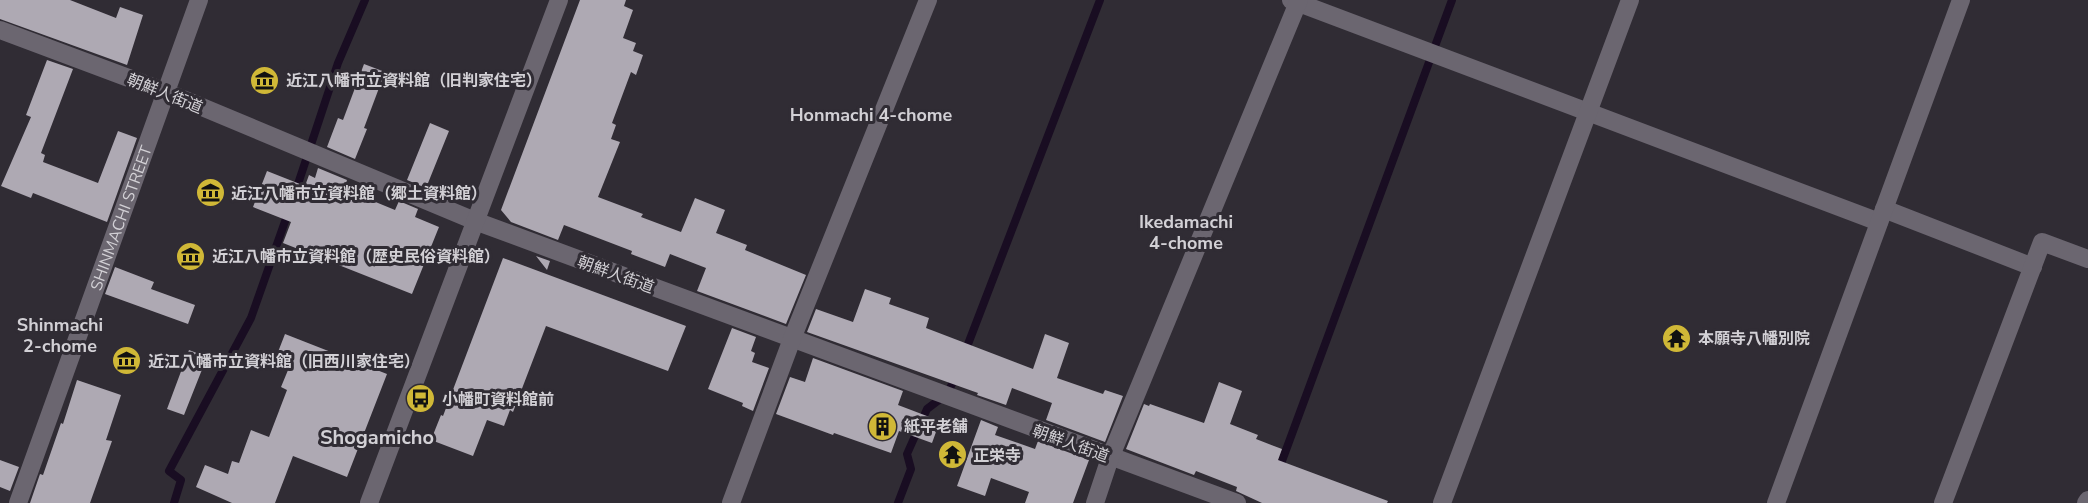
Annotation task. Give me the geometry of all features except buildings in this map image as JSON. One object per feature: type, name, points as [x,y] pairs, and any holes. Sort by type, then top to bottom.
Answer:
[{"type":"street","name":"SHINMACHI STREET","points":[[18,503],[199,0]]},
{"type":"street","points":[[369,503],[559,0]]},
{"type":"street","points":[[731,503],[792,339],[928,0]]},
{"type":"street","points":[[1442,503],[1630,0]]},
{"type":"street","points":[[1776,503],[1961,0]]},
{"type":"street","points":[[1095,503],[1110,458],[1296,1],[1589,112],[2033,267]]},
{"type":"street","name":"朝鮮人街道","points":[[0,30],[166,92],[475,221],[1110,458],[1237,503]]},
{"type":"street","points":[[1943,503],[2042,242],[2088,259]]},
{"type":"waterway","points":[[295,193],[338,63],[365,0]]},
{"type":"waterway","points":[[965,352],[1100,0]]},
{"type":"waterway","points":[[1279,469],[1452,0]]},
{"type":"waterway","points":[[174,503],[181,480],[169,471],[251,318],[289,210]]},
{"type":"waterway","points":[[898,503],[911,469],[907,454],[927,409],[948,393],[955,377]]},
{"type":"place","name":"近江八幡市立資料館（旧判家住宅）","points":[[265,80]]},
{"type":"place","name":"近江八幡市立資料館（郷土資料館）","points":[[210,193]]},
{"type":"place","name":"近江八幡市立資料館（歴史民俗資料館）","points":[[191,256]]},
{"type":"place","name":"本願寺八幡別院","points":[[1677,338]]},
{"type":"place","name":"近江八幡市立資料館（旧西川家住宅）","points":[[127,361]]},
{"type":"place","name":"小幡町資料館前","points":[[421,399]]},
{"type":"place","name":"紙平老舗","points":[[883,426]]},
{"type":"place","name":"正栄寺","points":[[952,455]]},
{"type":"district","name":"Honmachi 4-chome","points":[[871,115]]},
{"type":"district","name":"Ikedamachi 4-chome","points":[[1186,232]]},
{"type":"district","name":"Shinmachi 2-chome","points":[[60,335]]},
{"type":"district","name":"Shogamicho","points":[[377,437]]}]
